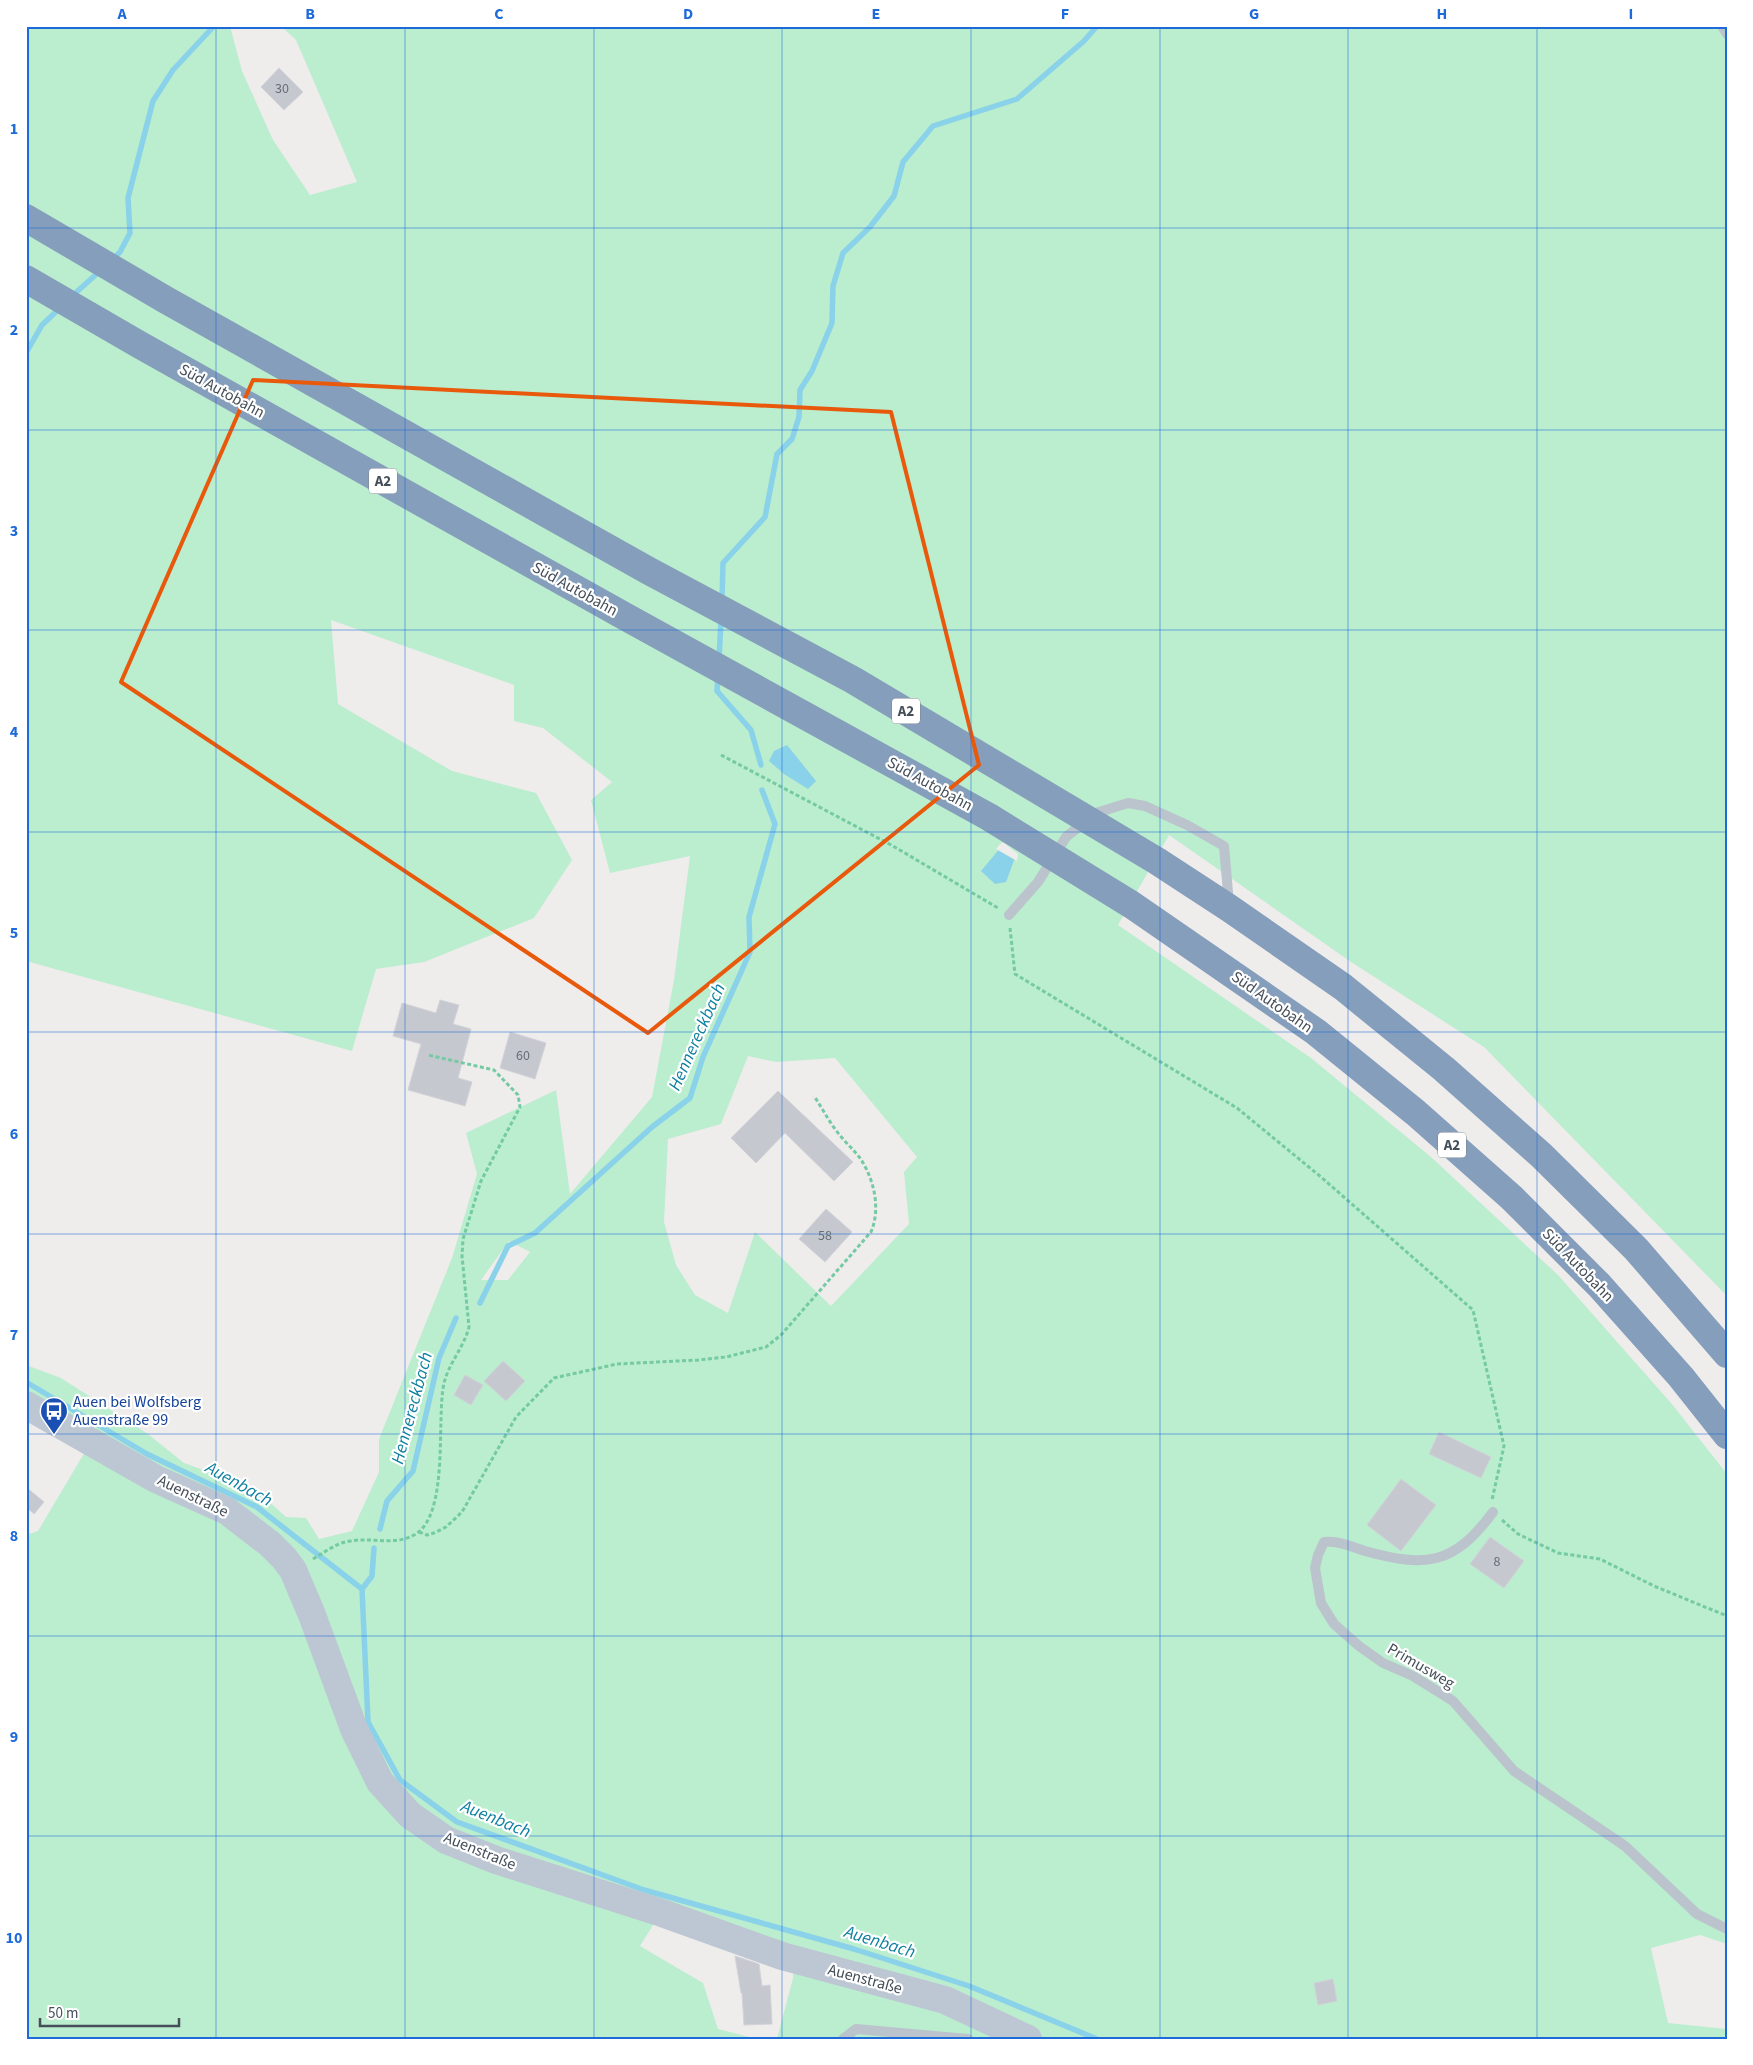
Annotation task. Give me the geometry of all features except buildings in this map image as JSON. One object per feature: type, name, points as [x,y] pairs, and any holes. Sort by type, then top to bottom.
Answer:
[{"type":"highway","name":"A2","points":[[26,218],[166,300],[649,571],[853,680],[1157,860],[1229,908],[1343,987],[1444,1069],[1541,1154],[1636,1249],[1727,1354]]},
{"type":"highway","name":"Süd Autobahn","points":[[26,278],[140,345],[626,617],[989,817],[1132,905],[1316,1032],[1416,1113],[1512,1198],[1600,1285],[1681,1377],[1727,1435]]},
{"type":"street","name":"Auenstraße","points":[[26,1405],[156,1479],[227,1511],[277,1551],[292,1570],[312,1615],[354,1729],[380,1782],[410,1815],[446,1840],[496,1860],[662,1913],[782,1956],[945,2000],[1028,2039]]},
{"type":"lane","points":[[1722,26],[1727,34]]},
{"type":"lane","points":[[1009,915],[1038,882],[1066,837],[1096,813],[1128,803],[1146,806],[1224,846],[1229,908]]},
{"type":"lane","name":"Primusweg","points":[[1493,1512],[1470,1540],[1448,1553],[1430,1560],[1414,1561],[1396,1558],[1345,1544],[1330,1541],[1324,1542],[1315,1568],[1322,1603],[1334,1624],[1360,1646],[1383,1663],[1413,1676],[1453,1701],[1514,1771],[1625,1846],[1697,1914],[1727,1929]]},
{"type":"lane","points":[[843,2039],[856,2029],[968,2039]]},
{"type":"path","points":[[721,755],[893,846],[1009,915],[1015,974],[1236,1108],[1321,1177],[1473,1310],[1504,1446],[1492,1496],[1493,1512],[1518,1534],[1558,1553],[1600,1559],[1654,1586],[1727,1616]]},
{"type":"path","points":[[311,1559],[341,1542],[406,1539],[419,1532],[428,1521],[437,1488],[441,1462],[441,1402],[445,1380],[467,1336],[469,1327],[462,1256],[463,1239],[481,1181],[520,1108],[518,1095],[494,1070],[488,1067],[428,1055]]},
{"type":"path","points":[[419,1532],[434,1533],[446,1528],[462,1512],[516,1417],[554,1378],[617,1364],[726,1357],[766,1347],[781,1335],[871,1232],[876,1219],[876,1204],[870,1178],[860,1159],[834,1128],[814,1096]]},
{"type":"highlighted area","points":[[253,380],[891,412],[979,765],[648,1033],[121,682]]},
{"type":"green space","points":[[26,26],[230,26],[242,71],[273,140],[310,195],[357,182],[296,40],[281,26],[1727,26],[1727,1296],[1484,1047],[1351,962],[1169,835],[1118,925],[1311,1058],[1431,1157],[1558,1275],[1671,1403],[1727,1474],[1727,1944],[1700,1935],[1651,1948],[1668,2023],[1727,2029],[1727,2039],[777,2039],[793,1978],[794,1948],[668,1901],[640,1946],[703,1983],[718,2029],[757,2039],[26,2039],[26,1535],[38,1531],[95,1435],[26,1394],[26,1365],[61,1378],[148,1434],[184,1463],[254,1488],[286,1517],[306,1518],[319,1539],[352,1531],[379,1472],[379,1439],[452,1258],[477,1174],[466,1133],[556,1090],[570,1194],[652,1097],[674,980],[690,856],[610,873],[591,800],[612,782],[543,728],[514,721],[514,685],[331,620],[338,704],[452,771],[536,793],[572,860],[534,918],[424,962],[376,969],[352,1051],[26,961]],"holes":[[[748,1056],[776,1062],[835,1058],[917,1157],[904,1172],[909,1224],[831,1306],[755,1232],[728,1313],[695,1295],[676,1265],[664,1222],[668,1139],[721,1124]],[[509,1241],[530,1252],[508,1280],[481,1280]]]},
{"type":"water","points":[[787,745],[816,781],[808,789],[784,774],[769,761],[774,751]]},
{"type":"water","points":[[1002,846],[1016,855],[1006,882],[995,884],[981,871]]},
{"type":"pier","points":[[1001,843],[1004,843],[1018,854],[1017,861],[996,849]]},
{"type":"waterway","points":[[112,260],[120,252],[130,233],[128,198],[153,101],[173,70],[214,26]]},
{"type":"waterway","name":"Hennereckbach","points":[[722,600],[723,563],[765,517],[777,454],[792,439],[799,417],[800,390],[812,371],[832,323],[833,286],[843,253],[870,227],[894,196],[903,162],[933,126],[1017,99],[1084,41],[1097,26]]},
{"type":"waterway","points":[[71,297],[101,270]]},
{"type":"waterway","points":[[26,353],[42,325],[61,307]]},
{"type":"waterway","name":"Hennereckbach","points":[[719,660],[721,619]]},
{"type":"waterway","name":"Hennereckbach","points":[[718,677],[717,691],[751,730],[761,765]]},
{"type":"waterway","name":"Hennereckbach","points":[[480,1303],[508,1246],[535,1233],[652,1127],[690,1098],[703,1057],[750,952],[749,917],[775,824],[762,790]]},
{"type":"waterway","name":"Hennereckbach","points":[[380,1529],[387,1501],[413,1471],[439,1358],[456,1318]]},
{"type":"waterway","name":"Auenbach","points":[[26,1382],[147,1454],[257,1507],[362,1589],[368,1722],[400,1780],[457,1822],[644,1890],[854,1949],[969,1986],[1097,2039]]},
{"type":"waterway","name":"Hennereckbach","points":[[362,1589],[372,1576],[374,1548]]},
{"type":"place","name":"Auen bei Wolfsberg Auenstraße 99","points":[[54,1435]]}]
